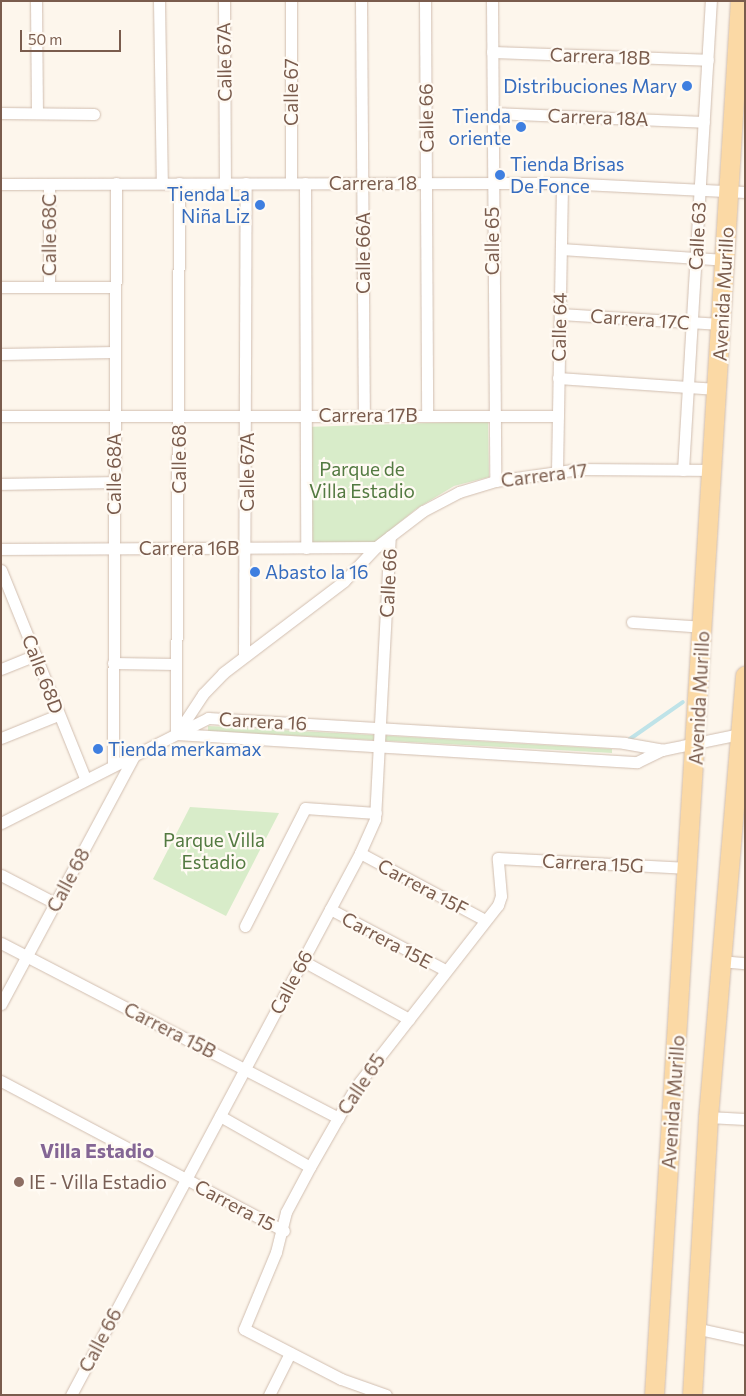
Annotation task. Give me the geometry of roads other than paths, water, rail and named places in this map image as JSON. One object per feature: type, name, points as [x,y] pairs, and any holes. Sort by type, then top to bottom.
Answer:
[{"type":"main road","name":"Avenida Murillo","points":[[654,1395],[725,260],[737,191],[740,1]]},
{"type":"main road","name":"Avenida Murillo","points":[[692,1395],[694,1328],[708,1117],[720,962],[742,734],[745,676]]},
{"type":"street","points":[[36,1],[37,114]]},
{"type":"street","points":[[159,1],[162,183]]},
{"type":"street","name":"Calle 67A","points":[[224,1],[225,183]]},
{"type":"street","name":"Calle 67","points":[[290,1],[291,183]]},
{"type":"street","name":"Calle 66A","points":[[361,1],[364,415]]},
{"type":"street","name":"Calle 66","points":[[425,1],[427,416]]},
{"type":"street","name":"Calle 65","points":[[492,1],[495,481]]},
{"type":"street","name":"Calle 63","points":[[683,470],[711,1]]},
{"type":"street","name":"Carrera 18B","points":[[492,52],[708,60]]},
{"type":"street","points":[[1,113],[94,114]]},
{"type":"street","name":"Carrera 18A","points":[[492,113],[704,122]]},
{"type":"street","name":"Carrera 18","points":[[1,184],[562,182],[737,191]]},
{"type":"street","name":"Calle 64","points":[[557,471],[562,182]]},
{"type":"street","name":"Calle 68A","points":[[113,766],[116,183]]},
{"type":"street","name":"Calle 68","points":[[176,734],[179,548],[179,183]]},
{"type":"street","name":"Calle 67A","points":[[244,654],[246,548],[246,183]]},
{"type":"street","points":[[305,183],[306,548]]},
{"type":"street","name":"Calle 68C","points":[[49,184],[49,287]]},
{"type":"street","points":[[561,249],[725,260]]},
{"type":"street","points":[[1,287],[115,287]]},
{"type":"street","name":"Carrera 17C","points":[[560,314],[721,324]]},
{"type":"street","points":[[1,354],[115,352]]},
{"type":"street","points":[[558,378],[717,390]]},
{"type":"street","name":"Carrera 17B","points":[[1,416],[558,416]]},
{"type":"street","name":"Carrera 17","points":[[390,536],[423,511],[458,492],[495,481],[557,471],[713,470]]},
{"type":"street","points":[[1,484],[114,482]]},
{"type":"street","points":[[1,823],[84,778],[134,756],[176,734],[203,694],[244,654],[344,581],[376,547],[390,536]]},
{"type":"street","name":"Calle 66","points":[[71,1395],[360,853],[376,813],[390,536]]},
{"type":"street","name":"Carrera 16B","points":[[1,549],[376,547]]},
{"type":"street","name":"Calle 68D","points":[[1,570],[6,597],[35,655],[84,778]]},
{"type":"street","points":[[632,622],[703,627]]},
{"type":"street","points":[[1,669],[35,655]]},
{"type":"street","points":[[113,663],[176,664]]},
{"type":"street","points":[[1,738],[58,715]]},
{"type":"street","name":"Carrera 16","points":[[176,734],[208,718],[640,744],[662,750]]},
{"type":"street","name":"Carrera 16","points":[[176,734],[636,762],[662,750],[742,734]]},
{"type":"street","name":"Calle 68","points":[[1,1004],[28,957],[134,756]]},
{"type":"street","points":[[246,926],[305,808],[376,813]]},
{"type":"street","name":"Carrera 15F","points":[[360,853],[485,920]]},
{"type":"street","name":"Calle 65","points":[[290,1353],[244,1328],[284,1231],[286,1212],[355,1088],[485,920],[501,896],[498,858]]},
{"type":"street","name":"Carrera 15G","points":[[498,858],[688,868]]},
{"type":"street","points":[[1,875],[55,903]]},
{"type":"street","name":"Carrera 15E","points":[[330,909],[445,970]]},
{"type":"street","name":"Carrera 15B","points":[[1,942],[338,1118]]},
{"type":"street","points":[[303,961],[409,1019]]},
{"type":"street","points":[[720,962],[745,963]]},
{"type":"street","name":"Carrera 15","points":[[1,1081],[284,1231]]},
{"type":"street","points":[[220,1116],[310,1167]]},
{"type":"street","points":[[708,1117],[745,1119]]},
{"type":"street","points":[[694,1328],[745,1339]]},
{"type":"street","points":[[269,1395],[290,1353],[341,1379],[386,1395]]},
{"type":"waterway","points":[[627,741],[683,702]]},
{"type":"place","name":"Distribuciones Mary","points":[[687,86]]},
{"type":"place","name":"Tienda oriente","points":[[521,127]]},
{"type":"place","name":"Tienda Brisas De Fonce","points":[[500,175]]},
{"type":"place","name":"Tienda La Niña Liz","points":[[260,205]]},
{"type":"place","name":"Abasto la 16","points":[[255,572]]},
{"type":"place","name":"Tienda merkamax","points":[[98,749]]},
{"type":"place","name":"IE - Villa Estadio","points":[[19,1182]]},
{"type":"district","name":"Villa Estadio","points":[[97,1150]]},
{"type":"park label","name":"Parque de Villa Estadio","points":[[362,480]]},
{"type":"park label","name":"Parque Villa Estadio","points":[[214,851]]}]
